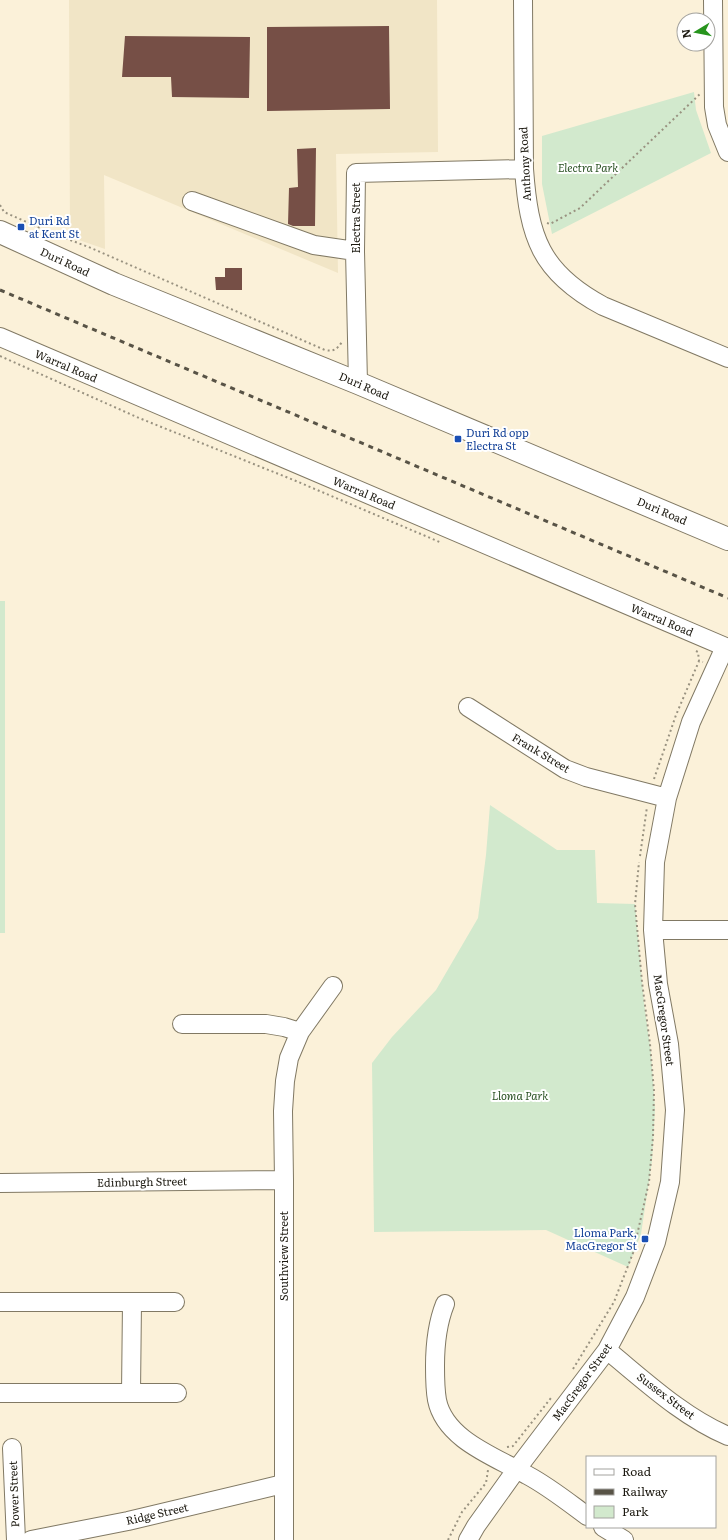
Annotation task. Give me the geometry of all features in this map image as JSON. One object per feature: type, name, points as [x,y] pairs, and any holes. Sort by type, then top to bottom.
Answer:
[{"type":"main road","name":"Duri Road","points":[[0,232],[114,284],[358,383],[728,539]]},
{"type":"street","name":"Anthony Road","points":[[523,0],[524,169],[530,218],[535,236],[546,257],[557,273],[584,295],[603,306],[728,358]]},
{"type":"street","points":[[713,0],[714,89],[717,125],[728,152]]},
{"type":"street","name":"Electra Street","points":[[358,383],[355,251],[356,173],[524,169]]},
{"type":"street","points":[[192,201],[314,245],[355,251]]},
{"type":"street","name":"Warral Road","points":[[0,337],[726,648]]},
{"type":"street","name":"MacGregor Street","points":[[468,1540],[476,1526],[516,1470],[607,1350],[635,1297],[656,1242],[670,1182],[674,1110],[669,1044],[658,984],[653,930],[658,796],[690,722],[726,648]]},
{"type":"street","name":"Frank Street","points":[[468,707],[565,769],[586,777],[658,796]]},
{"type":"street","points":[[653,930],[728,930]]},
{"type":"street","name":"Southview Street","points":[[284,1540],[283,1111],[285,1081],[288,1058],[300,1032],[333,986]]},
{"type":"street","points":[[182,1024],[266,1024],[284,1027],[300,1032]]},
{"type":"street","name":"Edinburgh Street","points":[[0,1183],[284,1180]]},
{"type":"street","points":[[0,1302],[175,1302]]},
{"type":"street","points":[[131,1393],[132,1302]]},
{"type":"street","points":[[445,1304],[439,1318],[435,1372],[437,1400],[443,1415],[455,1430],[471,1445],[516,1470],[527,1474],[586,1515]]},
{"type":"street","name":"Sussex Street","points":[[607,1350],[694,1418],[712,1429],[728,1436]]},
{"type":"street","points":[[0,1385],[0,1394],[177,1393]]},
{"type":"street","name":"Power Street","points":[[12,1448],[16,1540]]},
{"type":"street","name":"Ridge Street","points":[[31,1540],[128,1521],[283,1484]]},
{"type":"street","points":[[605,1528],[624,1540]]},
{"type":"path","points":[[530,218],[550,224],[580,208],[701,93],[714,89]]},
{"type":"path","points":[[0,356],[139,418],[296,481],[447,545]]},
{"type":"path","points":[[570,1373],[614,1302],[633,1253],[649,1182],[654,1137],[654,1091],[635,904],[646,808],[658,796],[662,753],[699,661],[698,652],[692,649]]},
{"type":"path","points":[[699,661],[704,663]]},
{"type":"path","points":[[448,1540],[462,1512],[486,1483],[488,1469],[505,1447],[513,1446],[552,1397]]},
{"type":"shaded area","points":[[69,0],[437,0],[438,152],[336,154],[338,273],[104,175],[105,249],[70,237]]},
{"type":"green space","name":"Electra Park","points":[[694,92],[696,110],[711,153],[552,234],[542,184],[542,136]]},
{"type":"green space","points":[[0,601],[5,601],[5,933],[0,933]]},
{"type":"green space","name":"Lloma Park","points":[[490,805],[557,850],[595,850],[597,903],[635,904],[644,1003],[651,1053],[655,1109],[652,1161],[641,1234],[628,1267],[546,1230],[374,1232],[372,1063],[392,1037],[436,990],[478,918],[486,855]]},
{"type":"building","points":[[389,26],[390,109],[267,111],[267,27]]},
{"type":"building","points":[[125,36],[250,37],[249,98],[172,97],[171,77],[122,77]]},
{"type":"building","points":[[316,148],[315,226],[293,226],[288,224],[289,188],[298,187],[297,149]]},
{"type":"building","points":[[225,268],[242,268],[242,290],[216,290],[215,277],[225,277]]},
{"type":"railway","points":[[0,290],[728,598]]},
{"type":"place","name":"Duri Rd at Kent St","points":[[21,227]]},
{"type":"place","name":"Duri Rd opp Electra St","points":[[458,439]]},
{"type":"place","name":"Lloma Park, MacGregor St","points":[[645,1239]]}]
